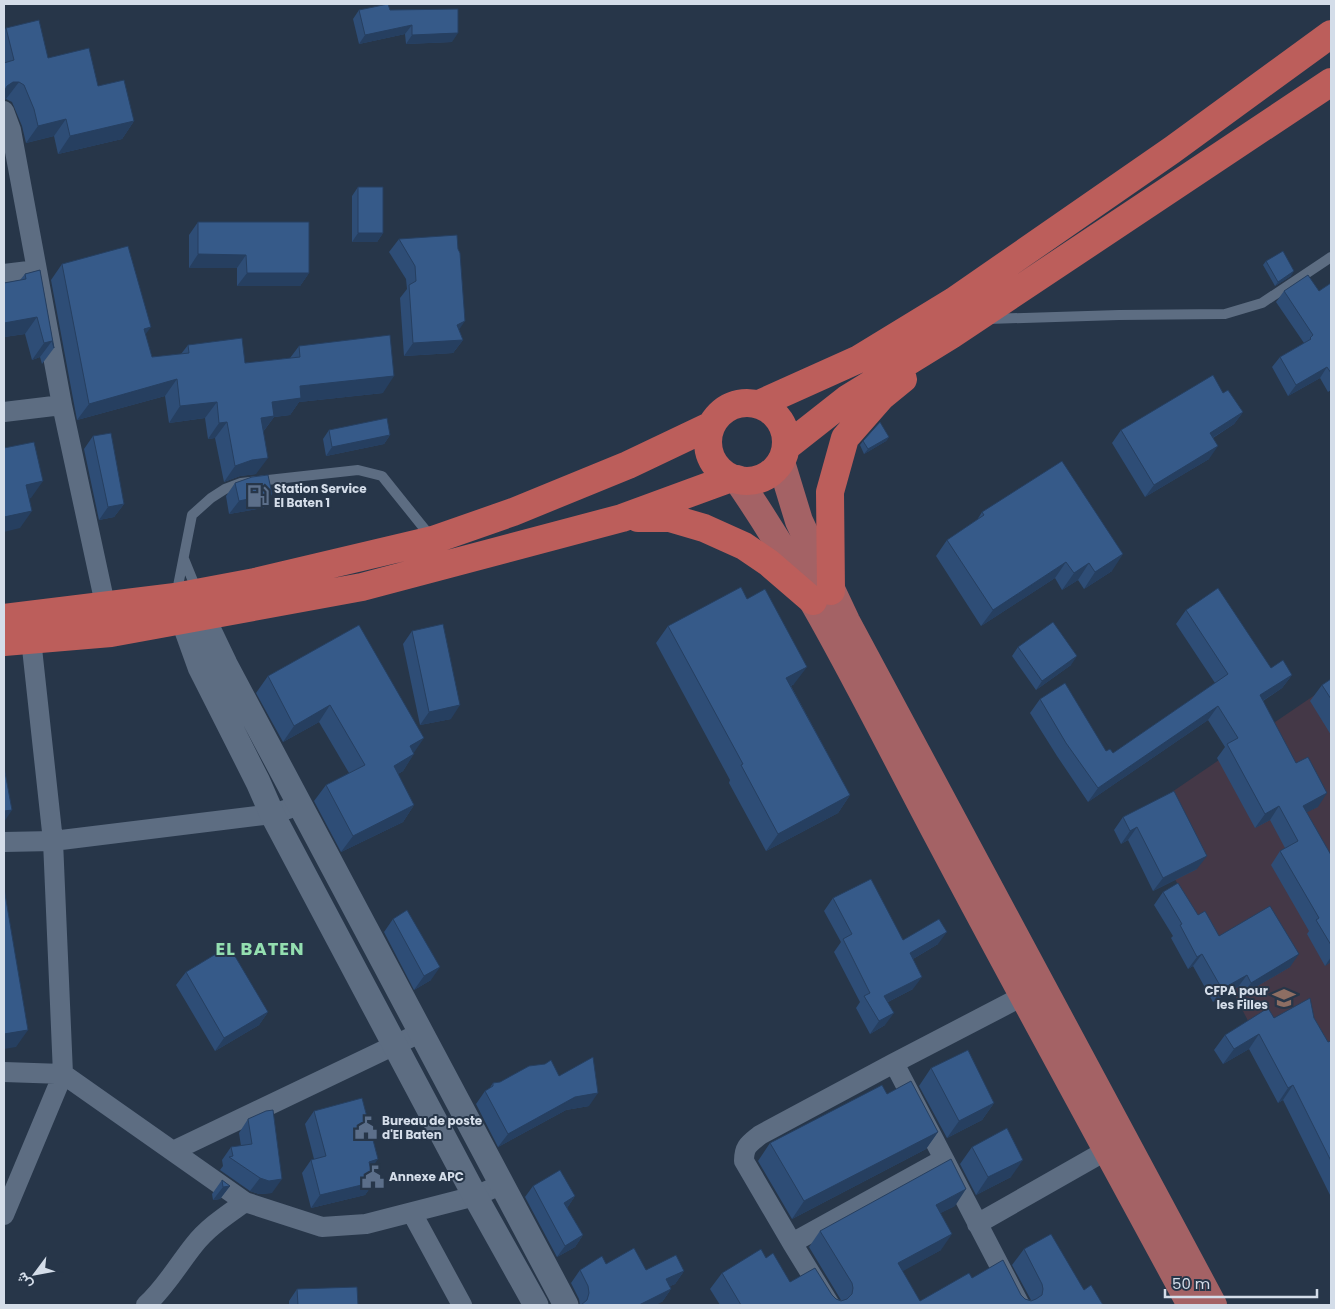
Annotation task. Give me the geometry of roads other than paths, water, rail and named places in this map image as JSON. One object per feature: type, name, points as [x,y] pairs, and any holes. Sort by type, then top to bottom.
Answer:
[{"type":"highway","points":[[759,404],[859,358],[954,301],[1172,150],[1331,34]]},
{"type":"highway","points":[[784,455],[784,429],[780,420],[775,413],[759,404],[744,402],[730,406],[718,414],[710,426],[708,450],[721,471],[734,479],[745,481],[759,480],[772,473],[784,455],[847,399],[951,335],[1331,82]]},
{"type":"highway","points":[[622,518],[670,518],[704,528],[744,546],[822,596],[830,492],[845,438],[881,397],[951,335]]},
{"type":"highway","points":[[4,642],[111,633],[255,582],[433,540],[531,505],[628,465],[710,426]]},
{"type":"highway","points":[[4,618],[106,606],[189,606],[362,587],[622,518],[734,479]]},
{"type":"main road","points":[[784,455],[799,521],[822,596],[1023,996],[1090,1096],[1107,1150],[1191,1305]]},
{"type":"main road","points":[[734,479],[782,548],[822,596],[1090,1096],[1213,1305]]},
{"type":"street","points":[[4,111],[11,130],[62,406],[111,633]]},
{"type":"street","points":[[4,274],[37,270]]},
{"type":"street","points":[[4,412],[62,406]]},
{"type":"street","points":[[189,606],[225,664],[420,1034],[431,1050],[566,1305]]},
{"type":"street","points":[[189,606],[200,667],[258,782],[272,814],[475,1196],[536,1305]]},
{"type":"street","points":[[4,1214],[63,1074],[54,841],[31,639]]},
{"type":"street","points":[[4,842],[54,841],[272,814],[301,805]]},
{"type":"street","points":[[830,1305],[744,1161],[744,1151],[760,1135],[1023,996]]},
{"type":"street","points":[[173,1151],[420,1034]]},
{"type":"street","points":[[894,1063],[976,1224],[1020,1305]]},
{"type":"street","points":[[4,1072],[63,1074],[245,1202],[322,1227],[366,1224],[475,1196],[503,1184]]},
{"type":"street","points":[[976,1224],[1107,1150]]},
{"type":"street","points":[[792,1243],[944,1159]]},
{"type":"street","points":[[146,1305],[158,1294],[195,1243],[212,1226],[245,1202]]},
{"type":"street","points":[[412,1213],[462,1305]]},
{"type":"lane","points":[[974,319],[1225,314],[1262,303],[1331,257]]},
{"type":"lane","points":[[189,606],[184,559],[192,515],[211,498],[225,489],[241,483],[358,470],[382,476],[433,540]]},
{"type":"lane","points":[[184,559],[189,606]]},
{"type":"place","name":"Station Service El Baten 1","points":[[258,496]]},
{"type":"place","name":"CFPA pour les Filles","points":[[1284,998]]},
{"type":"place","name":"Bureau de poste d'El Baten","points":[[366,1128]]},
{"type":"place","name":"Annexe APC","points":[[373,1177]]},
{"type":"district","name":"EL BATEN","points":[[260,949]]}]
